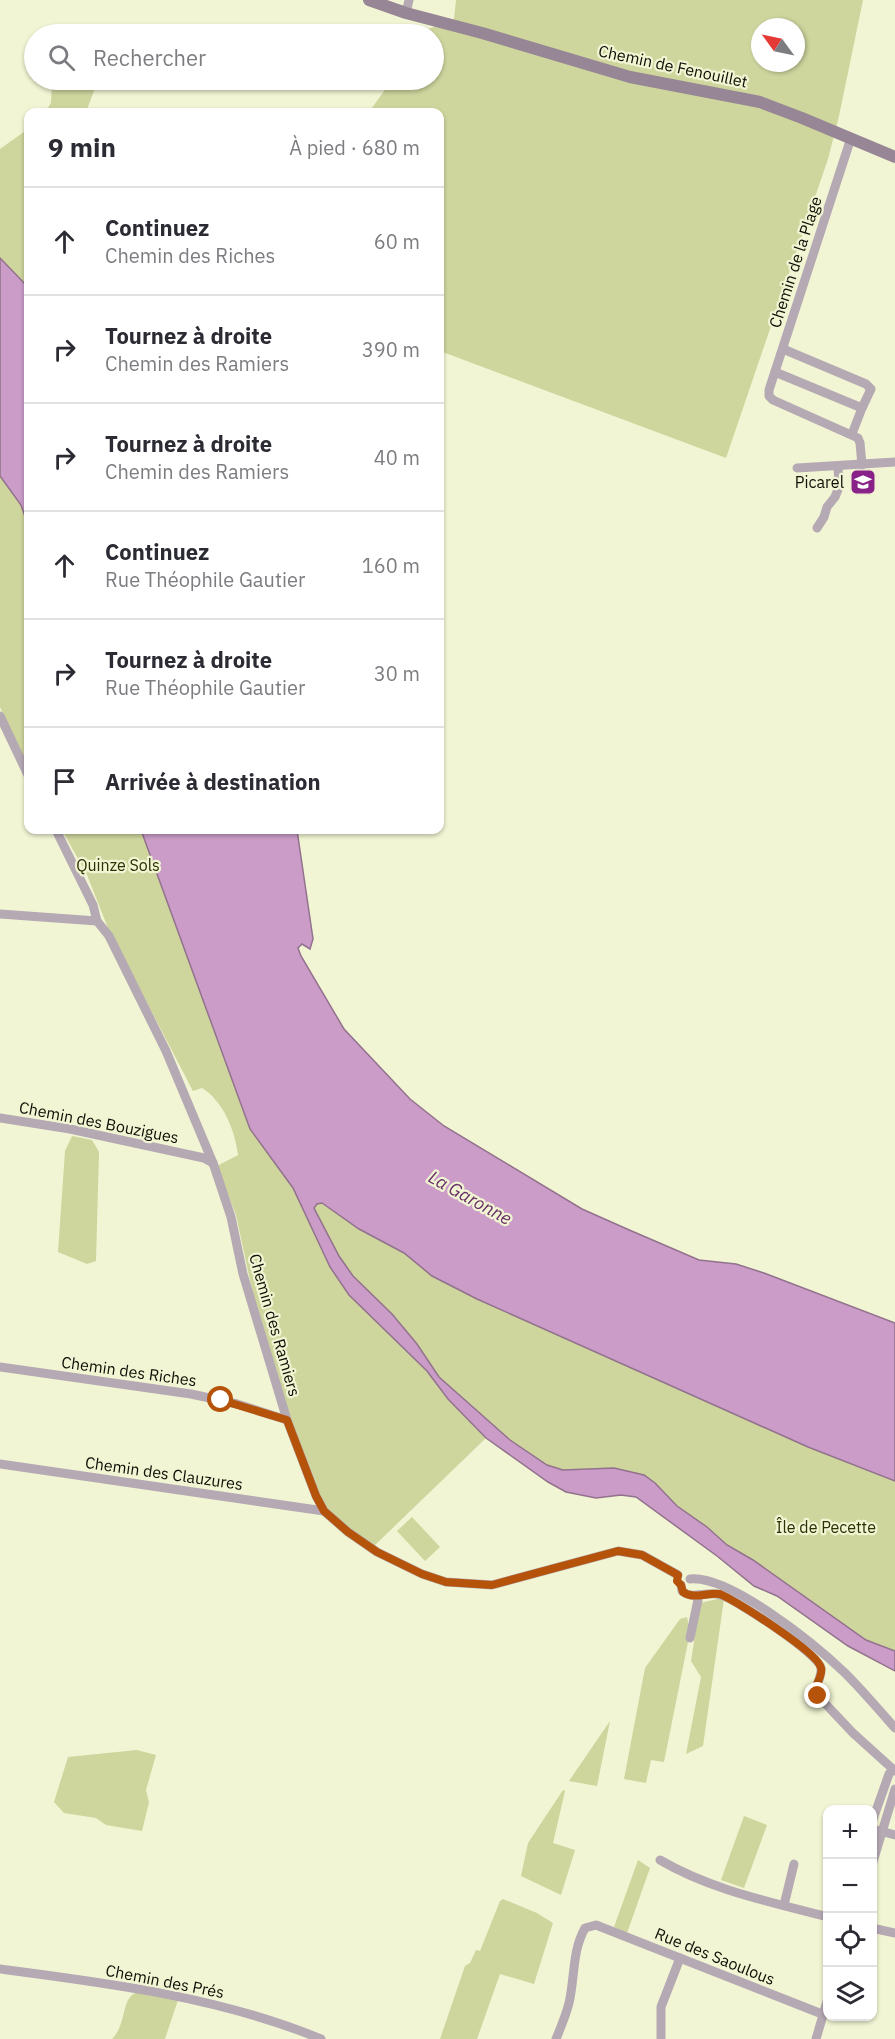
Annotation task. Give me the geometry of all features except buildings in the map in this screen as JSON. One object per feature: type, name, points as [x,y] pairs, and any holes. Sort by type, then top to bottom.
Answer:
[{"type":"street","name":"Chemin de Fenouillet","points":[[369,0],[404,6],[482,33],[630,77],[760,102],[895,157]]},
{"type":"street","name":"Chemin de la Plage","points":[[851,138],[769,390],[769,396],[773,400],[852,434]]},
{"type":"street","points":[[783,349],[866,384],[871,389],[852,434],[858,438],[860,443],[862,465]]},
{"type":"street","points":[[775,372],[862,408]]},
{"type":"street","points":[[797,468],[895,462]]},
{"type":"street","points":[[817,528],[839,488],[838,465]]},
{"type":"street","points":[[0,716],[24,767]]},
{"type":"street","name":"Chemin des Ramiers","points":[[58,834],[93,905],[97,921],[109,936],[166,1051],[213,1163],[231,1218],[243,1274],[287,1420],[324,1511],[348,1532],[377,1552],[422,1574],[446,1582],[492,1585],[618,1551],[642,1555],[678,1575],[677,1581],[685,1582]]},
{"type":"street","points":[[0,914],[97,921]]},
{"type":"street","name":"Chemin des Bouzigues","points":[[0,1118],[70,1129],[192,1155],[213,1163]]},
{"type":"street","name":"Chemin des Bouzigues","points":[[192,1155],[201,1150],[205,1143]]},
{"type":"street","name":"Chemin des Riches","points":[[0,1367],[191,1394],[237,1404],[287,1420]]},
{"type":"street","name":"Chemin des Clauzures","points":[[0,1464],[324,1511]]},
{"type":"street","points":[[877,1811],[890,1774],[894,1770],[853,1733],[818,1696],[815,1690],[821,1673],[818,1662],[783,1633],[729,1598],[710,1593],[699,1596],[687,1595],[682,1591],[685,1582],[704,1579],[720,1585],[779,1620],[845,1673],[895,1728]]},
{"type":"street","points":[[690,1638],[699,1596]]},
{"type":"street","points":[[895,1789],[877,1830],[895,1835]]},
{"type":"street","points":[[660,1860],[674,1868],[740,1894],[823,1916]]},
{"type":"street","points":[[784,1905],[794,1864]]},
{"type":"street","name":"Rue des Saoulous","points":[[556,2039],[569,2002],[576,1953],[581,1936],[585,1928],[596,1925],[822,2014]]},
{"type":"street","points":[[877,1929],[895,1933]]},
{"type":"street","points":[[661,2039],[661,2007],[680,1958]]},
{"type":"street","name":"Chemin des Prés","points":[[0,1969],[127,1988],[208,2004],[259,2017],[321,2039]]},
{"type":"street","points":[[816,2039],[822,2014]]},
{"type":"green space","points":[[456,0],[863,0],[828,159],[726,458],[444,352],[444,108],[372,108],[385,90],[444,90],[444,24],[441,24],[454,19]]},
{"type":"green space","points":[[52,90],[94,90],[88,108],[48,108],[51,103]]},
{"type":"green space","points":[[24,132],[24,283],[0,258],[0,149]]},
{"type":"green space","points":[[0,476],[21,505],[24,514],[24,758],[0,707]]},
{"type":"green space","name":"Quinze Sols","points":[[64,834],[142,834],[250,1129],[293,1188],[330,1267],[349,1295],[427,1371],[448,1399],[486,1438],[374,1546],[327,1508],[318,1494],[291,1419],[256,1308],[236,1215],[217,1166],[238,1155],[231,1126],[216,1100],[202,1088],[193,1091],[108,928],[87,875]]},
{"type":"green space","points":[[72,1136],[92,1140],[99,1152],[96,1261],[87,1264],[58,1252],[65,1151]]},
{"type":"green space","name":"Île de Pecette","points":[[321,1203],[359,1229],[404,1253],[432,1276],[477,1299],[808,1447],[895,1481],[895,1651],[866,1640],[753,1560],[727,1545],[707,1527],[677,1506],[655,1483],[614,1468],[563,1470],[547,1465],[510,1440],[439,1377],[417,1344],[392,1314],[353,1276],[339,1256],[314,1208]]},
{"type":"green space","points":[[412,1517],[440,1547],[425,1561],[397,1531]]},
{"type":"green space","points":[[724,1599],[703,1746],[686,1754],[701,1677],[691,1661],[700,1603]]},
{"type":"green space","points":[[687,1617],[690,1632],[664,1762],[651,1760],[646,1783],[624,1779],[645,1668],[680,1619]]},
{"type":"green space","points":[[610,1721],[597,1786],[569,1781]]},
{"type":"green space","points":[[137,1750],[156,1755],[146,1790],[149,1802],[142,1831],[106,1825],[96,1818],[64,1813],[54,1802],[68,1757]]},
{"type":"green space","points":[[563,1790],[565,1791],[553,1843],[575,1850],[561,1895],[521,1876],[528,1843]]},
{"type":"green space","points":[[744,1816],[767,1825],[744,1888],[721,1880]]},
{"type":"green space","points":[[638,1860],[650,1868],[627,1933],[614,1927]]},
{"type":"green space","points":[[503,1899],[537,1913],[553,1923],[534,1984],[500,1974],[477,2039],[440,2039],[465,1966],[470,1963],[476,1950],[480,1951],[500,1901]]},
{"type":"green space","points":[[138,1992],[178,2000],[165,2039],[112,2039],[120,2026],[129,1999]]},
{"type":"water","points":[[0,258],[24,283],[24,514],[21,505],[0,476]]},
{"type":"water","name":"La Garonne","points":[[142,834],[298,834],[313,939],[310,949],[302,944],[298,948],[301,956],[344,1029],[410,1099],[444,1126],[582,1209],[699,1260],[736,1264],[764,1273],[895,1323],[895,1481],[808,1447],[477,1299],[432,1276],[404,1253],[359,1229],[322,1203],[317,1204],[314,1208],[339,1256],[353,1276],[392,1314],[417,1344],[439,1377],[510,1440],[547,1465],[563,1470],[614,1468],[644,1475],[677,1506],[707,1527],[727,1545],[753,1560],[866,1640],[895,1651],[895,1671],[848,1646],[777,1596],[754,1586],[636,1497],[621,1495],[596,1498],[566,1492],[486,1438],[448,1399],[427,1371],[349,1295],[330,1267],[293,1188],[250,1129]]},
{"type":"place","name":"Picarel","points":[[863,482]]},
{"type":"route","points":[[221,1400],[287,1420],[324,1511],[348,1532],[399,1564],[446,1582],[492,1585],[618,1551],[642,1555],[655,1560],[678,1575],[677,1581],[687,1595],[720,1594],[783,1633],[821,1667],[815,1690],[818,1696]]}]
